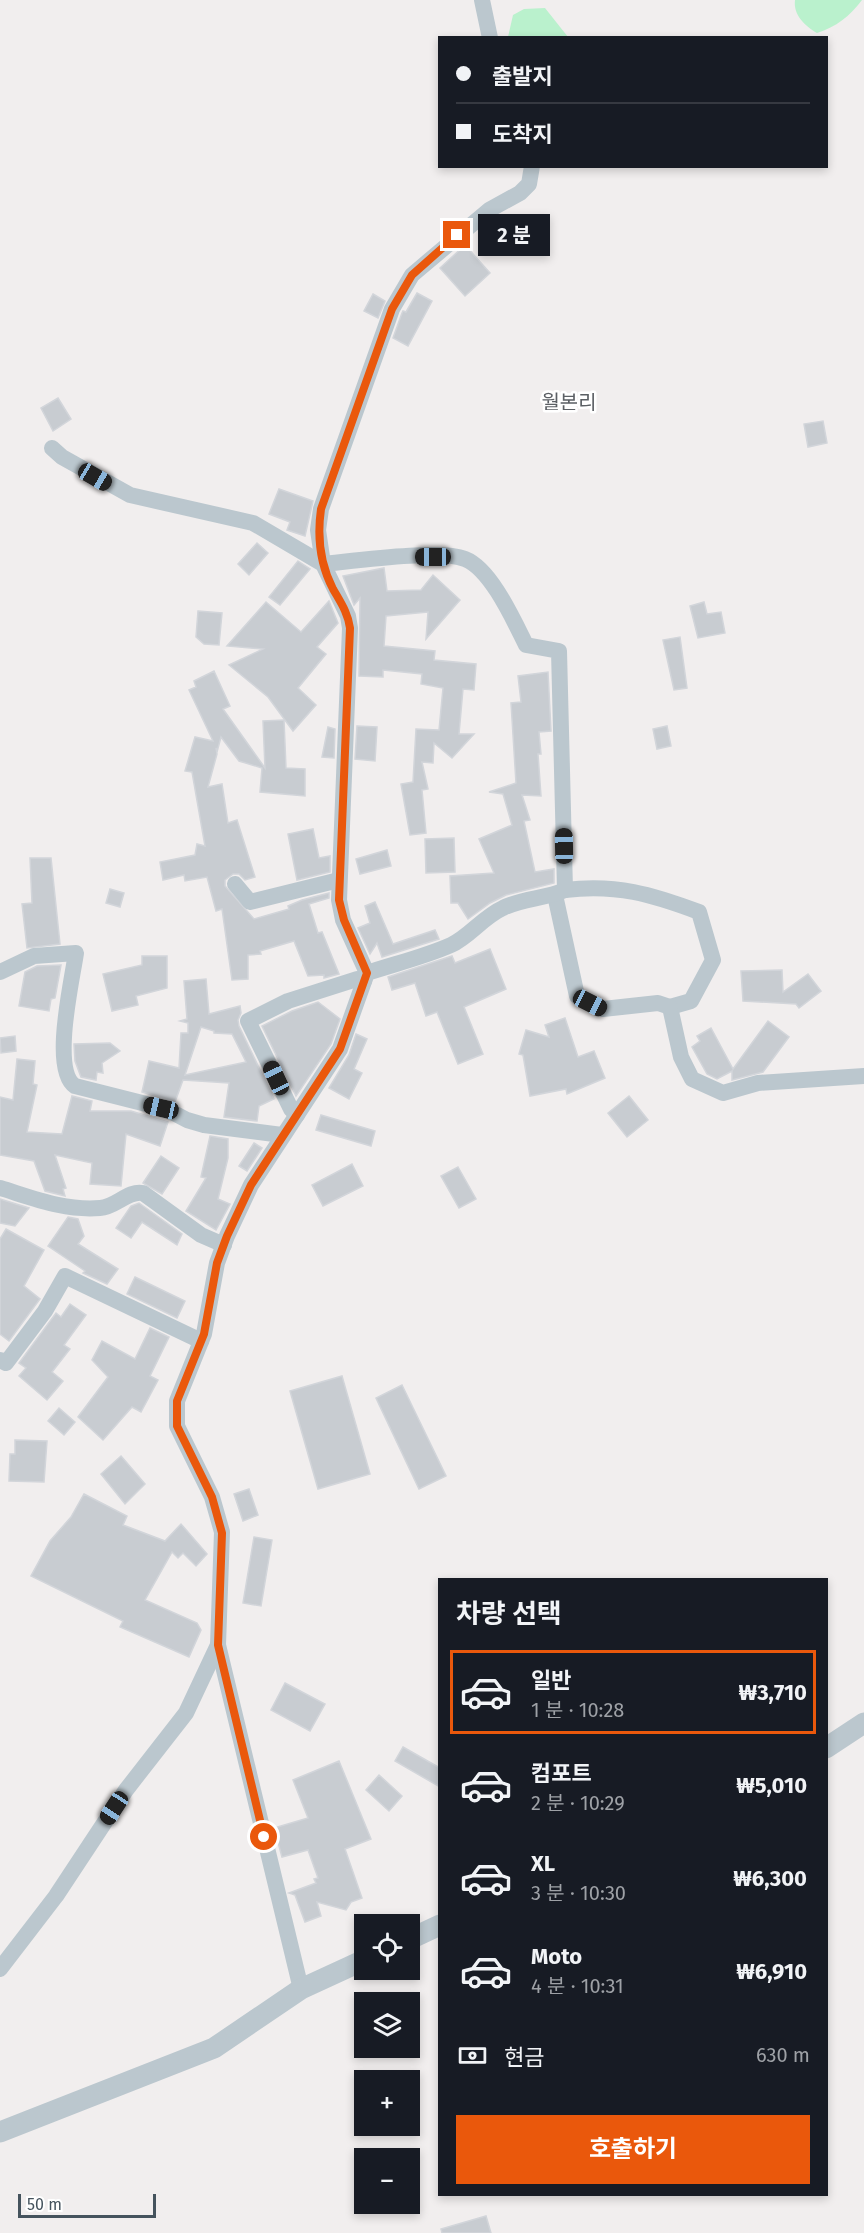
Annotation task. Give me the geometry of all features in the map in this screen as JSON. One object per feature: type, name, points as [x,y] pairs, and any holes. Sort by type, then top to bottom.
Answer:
[{"type":"street","points":[[482,0],[490,36]]},
{"type":"street","points":[[301,1989],[218,1645],[222,1533],[212,1497],[177,1426],[177,1401],[201,1341],[217,1263],[224,1245],[251,1185],[340,1049],[365,977],[344,920],[339,880],[350,628],[348,616],[323,564],[318,530],[321,509],[392,309],[412,275],[489,210],[529,184],[532,168]]},
{"type":"street","points":[[52,448],[62,457],[130,495],[253,523],[323,564],[409,557],[454,557],[467,560],[504,600],[526,645],[559,651],[560,893],[577,996],[603,1010],[658,1003],[670,1007],[692,1001],[713,960],[699,912],[658,897],[598,886],[560,893],[529,898],[502,908],[482,920],[452,945],[365,977],[297,998],[248,1021],[291,1109],[297,1115]]},
{"type":"street","points":[[235,884],[250,902],[339,880]]},
{"type":"street","points":[[0,972],[34,956],[76,953],[63,1052],[65,1073],[75,1086],[166,1109],[187,1120],[204,1125],[282,1135]]},
{"type":"street","points":[[670,1007],[681,1057],[692,1079],[723,1093],[758,1083],[864,1076]]},
{"type":"street","points":[[0,1188],[41,1203],[102,1208],[134,1193],[143,1193],[201,1235],[224,1245]]},
{"type":"street","points":[[0,1360],[6,1363],[45,1311],[65,1276],[201,1341]]},
{"type":"street","points":[[0,1969],[56,1896],[126,1790],[186,1713],[218,1645]]},
{"type":"street","points":[[828,1747],[864,1723]]},
{"type":"street","points":[[420,1934],[438,1926]]},
{"type":"street","points":[[0,2132],[214,2048],[301,1989],[354,1965]]},
{"type":"green space","points":[[795,0],[862,0],[842,20],[817,33],[801,20],[796,10]]},
{"type":"green space","points":[[545,8],[567,36],[508,36],[513,15],[524,9]]},
{"type":"building","points":[[465,245],[490,273],[465,296],[440,268]]},
{"type":"building","points":[[417,293],[432,301],[408,346],[393,338],[403,311],[406,312]]},
{"type":"building","points":[[373,294],[385,301],[378,318],[364,311]]},
{"type":"building","points":[[58,398],[71,419],[53,431],[41,408]]},
{"type":"building","points":[[823,421],[827,443],[808,447],[804,424]]},
{"type":"building","points":[[279,489],[313,501],[305,536],[287,530],[290,522],[269,514]]},
{"type":"building","points":[[257,543],[268,553],[249,575],[238,564]]},
{"type":"building","points":[[298,561],[310,569],[280,605],[269,597]]},
{"type":"building","points":[[384,568],[387,591],[421,590],[433,575],[460,600],[426,639],[428,612],[386,616],[384,646],[435,651],[434,660],[476,664],[474,690],[463,689],[459,734],[474,734],[452,758],[434,743],[433,763],[422,762],[428,789],[422,790],[426,833],[410,835],[401,784],[413,782],[416,729],[439,730],[443,688],[421,684],[422,674],[383,670],[383,677],[359,676],[360,598],[354,605],[343,576]]},
{"type":"building","points":[[329,601],[338,623],[317,647],[326,654],[298,688],[316,705],[293,731],[268,697],[229,665],[263,649],[227,646],[266,602],[301,632]]},
{"type":"building","points":[[704,602],[707,614],[721,612],[725,633],[698,638],[690,606]]},
{"type":"building","points":[[198,611],[222,613],[219,645],[204,644],[196,637]]},
{"type":"building","points":[[680,637],[687,688],[674,690],[663,640]]},
{"type":"building","points":[[214,671],[230,706],[223,709],[265,768],[263,721],[284,720],[286,768],[305,769],[305,796],[260,792],[262,768],[239,761],[221,737],[217,752],[216,748],[217,754],[208,787],[222,784],[228,823],[237,820],[255,877],[245,880],[239,874],[233,874],[225,880],[225,886],[254,919],[289,909],[288,906],[302,900],[329,893],[329,898],[309,904],[318,933],[322,932],[339,974],[324,978],[324,975],[308,976],[294,941],[260,951],[261,954],[248,955],[248,979],[232,980],[222,909],[216,911],[207,877],[185,881],[184,875],[163,880],[160,862],[195,855],[197,844],[205,846],[192,772],[185,771],[195,737],[213,741],[189,690],[196,687],[194,681]]},
{"type":"building","points":[[548,672],[551,731],[539,732],[541,796],[522,795],[530,820],[524,821],[535,872],[554,869],[554,883],[506,895],[468,919],[458,903],[451,903],[450,876],[494,873],[479,839],[512,825],[503,794],[489,792],[516,783],[511,703],[521,702],[518,676]]},
{"type":"building","points":[[357,726],[377,727],[375,761],[355,759]]},
{"type":"building","points":[[667,726],[671,746],[657,749],[653,729]]},
{"type":"building","points":[[328,727],[335,729],[334,758],[322,757]]},
{"type":"building","points":[[313,829],[319,858],[330,856],[330,872],[297,880],[288,834]]},
{"type":"building","points":[[454,838],[455,872],[426,873],[425,839]]},
{"type":"building","points":[[387,850],[391,866],[360,874],[356,859]]},
{"type":"building","points":[[30,858],[51,858],[60,944],[27,948],[22,904],[32,903]]},
{"type":"building","points":[[110,889],[124,893],[120,907],[106,903]]},
{"type":"building","points":[[375,902],[393,944],[435,930],[439,939],[382,957],[377,943],[370,954],[358,928],[370,923],[365,906]]},
{"type":"building","points":[[490,949],[506,989],[464,1007],[483,1054],[458,1064],[437,1012],[426,1016],[415,983],[392,990],[388,977],[452,956],[455,963]]},
{"type":"building","points":[[142,956],[167,956],[167,988],[136,996],[138,1005],[112,1011],[103,974],[142,965]]},
{"type":"building","points":[[61,965],[55,998],[51,999],[49,1011],[19,1006],[25,972],[37,966]]},
{"type":"building","points":[[782,970],[783,992],[808,974],[821,991],[799,1008],[796,1004],[743,1001],[741,971]]},
{"type":"building","points":[[206,979],[209,1014],[240,1006],[239,1026],[274,1099],[259,1106],[257,1121],[224,1117],[229,1083],[183,1080],[175,1102],[142,1092],[149,1061],[179,1068],[181,1033],[188,1033],[188,1023],[180,1021],[187,1019],[184,981]],"holes":[[[201,1027],[214,1031],[214,1033],[232,1034],[246,1062],[185,1075]]]},
{"type":"building","points":[[318,1002],[340,1019],[331,1044],[296,1096],[262,1026],[292,1011]]},
{"type":"building","points":[[565,1018],[578,1057],[594,1051],[605,1078],[567,1094],[566,1089],[530,1096],[523,1055],[519,1054],[526,1030],[549,1037],[545,1025]]},
{"type":"building","points":[[768,1021],[789,1037],[763,1072],[732,1080],[732,1071],[717,1079],[707,1074],[692,1047],[700,1041],[697,1036],[711,1028],[733,1069]]},
{"type":"building","points":[[356,1034],[367,1039],[354,1069],[362,1073],[349,1099],[329,1088],[349,1055]]},
{"type":"building","points":[[15,1036],[16,1051],[1,1053],[0,1038]]},
{"type":"building","points":[[110,1043],[120,1051],[102,1063],[103,1073],[97,1072],[96,1080],[81,1077],[75,1061],[74,1044]]},
{"type":"building","points":[[17,1059],[35,1061],[33,1084],[37,1085],[27,1132],[62,1134],[72,1096],[92,1101],[90,1111],[131,1111],[168,1122],[160,1146],[126,1134],[121,1186],[90,1184],[92,1163],[55,1155],[66,1188],[63,1189],[65,1196],[45,1191],[34,1161],[0,1155],[0,1097],[13,1100]]},
{"type":"building","points":[[629,1096],[648,1120],[627,1137],[608,1113]]},
{"type":"building","points":[[321,1115],[375,1131],[371,1146],[316,1130]]},
{"type":"building","points":[[210,1136],[228,1139],[228,1158],[218,1199],[230,1204],[216,1230],[186,1211],[206,1178],[201,1177]]},
{"type":"building","points":[[254,1143],[262,1148],[247,1171],[239,1166]]},
{"type":"building","points":[[161,1156],[179,1168],[162,1194],[143,1183]]},
{"type":"building","points":[[352,1164],[363,1186],[323,1206],[312,1185]]},
{"type":"building","points":[[458,1167],[476,1199],[459,1208],[441,1176]]},
{"type":"building","points":[[0,1199],[29,1208],[15,1226],[0,1223]]},
{"type":"building","points":[[139,1203],[182,1234],[177,1245],[142,1222],[131,1238],[116,1228],[131,1206]]},
{"type":"building","points":[[68,1217],[78,1219],[84,1236],[78,1244],[118,1269],[107,1284],[83,1273],[85,1271],[48,1246]]},
{"type":"building","points":[[6,1229],[44,1250],[24,1286],[40,1299],[9,1341],[0,1334],[0,1239]]},
{"type":"building","points":[[135,1277],[185,1301],[177,1318],[127,1294]]},
{"type":"building","points":[[70,1304],[86,1315],[64,1345],[70,1349],[52,1372],[63,1381],[47,1400],[19,1376],[26,1368],[19,1363],[56,1313],[61,1317]]},
{"type":"building","points":[[150,1328],[169,1337],[150,1376],[158,1380],[141,1412],[132,1407],[103,1440],[78,1417],[108,1377],[92,1360],[102,1341],[135,1359]]},
{"type":"building","points":[[342,1376],[370,1474],[318,1489],[290,1391]]},
{"type":"building","points":[[402,1385],[446,1476],[419,1489],[376,1398]]},
{"type":"building","points":[[59,1408],[75,1422],[64,1435],[48,1421]]},
{"type":"building","points":[[15,1440],[47,1441],[44,1482],[9,1481],[10,1454],[15,1454]]},
{"type":"building","points":[[121,1456],[145,1484],[125,1504],[101,1474]]},
{"type":"building","points":[[249,1489],[258,1515],[243,1521],[234,1494]]},
{"type":"building","points":[[84,1494],[127,1516],[123,1525],[165,1541],[181,1524],[207,1554],[196,1566],[183,1553],[178,1558],[172,1552],[145,1600],[197,1623],[201,1630],[189,1657],[120,1627],[123,1621],[31,1576],[50,1541],[71,1517]]},
{"type":"building","points":[[254,1537],[272,1540],[261,1606],[243,1603]]},
{"type":"building","points":[[285,1683],[325,1704],[310,1731],[271,1710]]},
{"type":"building","points":[[403,1747],[438,1767],[438,1786],[395,1761]]},
{"type":"building","points":[[339,1761],[371,1839],[345,1849],[362,1898],[351,1902],[346,1910],[317,1902],[321,1916],[305,1922],[295,1895],[289,1893],[316,1883],[314,1879],[318,1878],[308,1850],[282,1857],[274,1828],[308,1818],[293,1780]]},
{"type":"building","points":[[379,1775],[402,1796],[389,1811],[366,1790]]},
{"type":"building","points":[[486,2216],[491,2233],[442,2233],[441,2229]]},
{"type":"district","name":"월본리","points":[[569,402]]},
{"type":"route","points":[[264,1837],[218,1645],[222,1533],[212,1497],[177,1426],[177,1401],[204,1334],[217,1263],[227,1236],[251,1185],[340,1049],[356,1010],[367,973],[344,920],[338,883],[342,851],[350,628],[348,616],[323,564],[318,530],[321,509],[392,309],[412,275],[457,235]]}]
